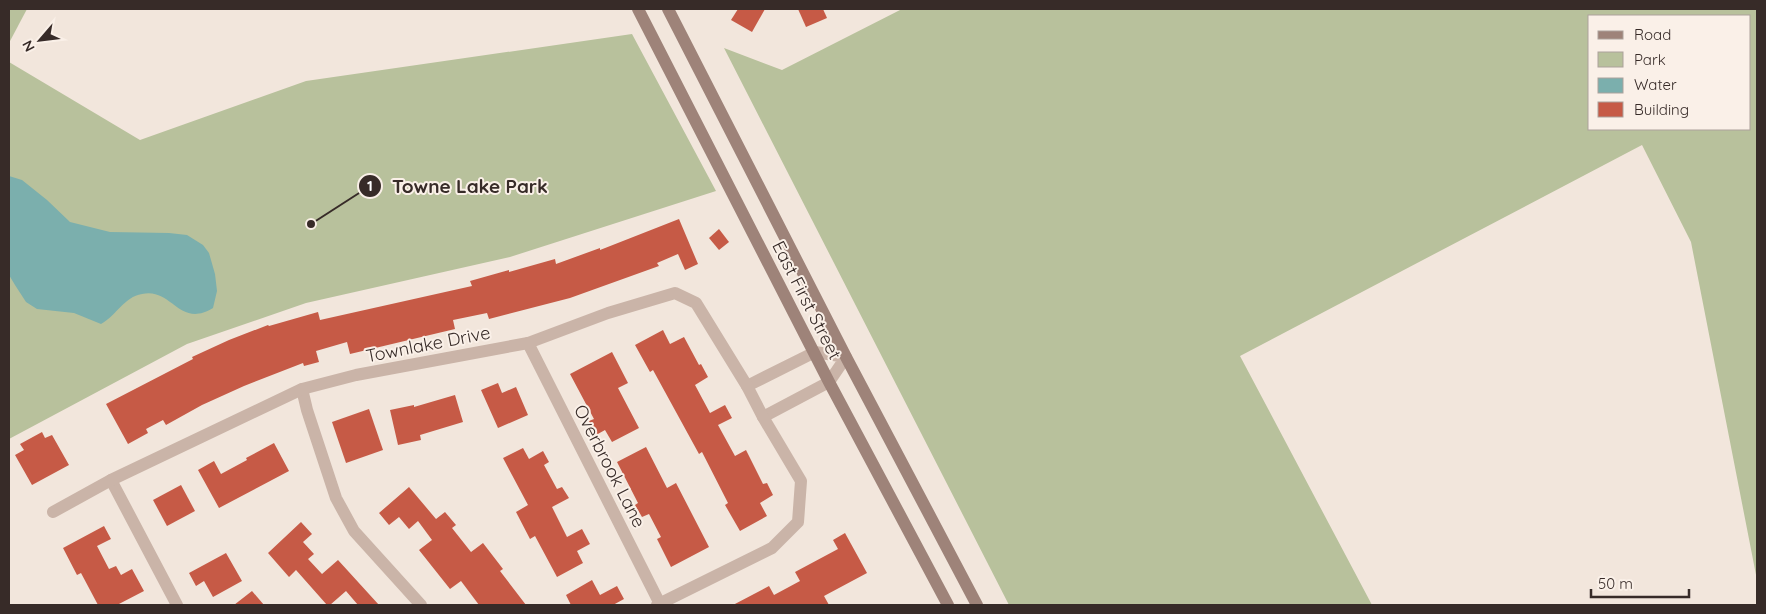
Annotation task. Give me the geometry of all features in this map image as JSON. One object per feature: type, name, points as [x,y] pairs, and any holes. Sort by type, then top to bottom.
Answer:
[{"type":"main road","name":"East First Street","points":[[638,9],[829,382],[948,605]]},
{"type":"main road","name":"East First Street","points":[[668,9],[846,357],[977,605]]},
{"type":"street","name":"Townlake Drive","points":[[53,512],[111,480],[302,389],[356,375],[528,343],[608,313],[675,293],[696,303],[747,386],[762,417],[800,481],[798,522],[772,548],[658,604]]},
{"type":"street","name":"Overbrook Lane","points":[[528,343],[658,604]]},
{"type":"street","points":[[747,386],[815,352],[846,357],[829,382],[762,417]]},
{"type":"street","points":[[302,389],[336,498],[354,531],[421,605]]},
{"type":"street","points":[[111,480],[177,605]]},
{"type":"green space","points":[[9,9],[27,9],[9,43]]},
{"type":"green space","points":[[902,9],[1757,9],[1757,580],[1691,242],[1642,145],[1240,356],[1372,605],[1009,605],[724,48],[782,70]]},
{"type":"green space","points":[[632,34],[716,191],[510,257],[306,303],[187,344],[9,439],[9,62],[140,140],[306,81]]},
{"type":"water","points":[[9,176],[22,180],[70,222],[110,232],[187,235],[203,245],[209,253],[215,274],[217,291],[213,308],[201,313],[192,314],[161,296],[152,293],[142,294],[125,302],[112,316],[101,324],[74,313],[37,309],[26,302],[9,275]]},
{"type":"building","points":[[738,9],[765,9],[752,32],[731,20]]},
{"type":"building","points":[[798,9],[823,9],[827,18],[806,27]]},
{"type":"building","points":[[679,219],[698,264],[685,270],[678,254],[657,263],[659,266],[570,298],[489,319],[487,313],[453,320],[455,329],[350,354],[347,342],[316,351],[319,362],[304,366],[303,363],[244,386],[202,405],[166,425],[163,420],[146,429],[148,433],[128,444],[106,404],[193,359],[192,357],[268,325],[318,312],[320,320],[472,286],[470,281],[555,259],[556,264],[600,248],[600,250]]},
{"type":"building","points":[[719,229],[729,242],[719,250],[709,238]]},
{"type":"building","points":[[663,330],[670,344],[684,337],[699,365],[701,364],[708,377],[695,385],[710,413],[725,405],[732,418],[718,425],[735,456],[746,450],[763,484],[767,483],[773,495],[760,503],[767,516],[740,531],[725,505],[728,503],[702,452],[699,454],[653,370],[650,372],[635,345]]},
{"type":"building","points":[[612,352],[628,383],[618,388],[639,428],[612,442],[605,430],[596,435],[589,421],[594,419],[570,374]]},
{"type":"building","points":[[498,383],[502,393],[516,387],[528,415],[498,428],[481,390]]},
{"type":"building","points":[[455,395],[463,422],[420,435],[421,440],[398,445],[390,410],[414,405],[414,407]]},
{"type":"building","points":[[369,409],[383,450],[346,463],[332,422]]},
{"type":"building","points":[[42,432],[45,438],[52,435],[69,465],[32,485],[15,455],[24,450],[20,444]]},
{"type":"building","points":[[274,443],[289,471],[219,508],[198,470],[214,461],[221,474]]},
{"type":"building","points":[[646,447],[667,488],[676,483],[709,547],[671,567],[657,539],[661,537],[649,514],[642,517],[635,505],[638,503],[617,462]]},
{"type":"building","points":[[523,448],[529,459],[543,451],[549,462],[544,465],[557,489],[562,487],[569,498],[552,507],[567,537],[582,529],[590,544],[577,551],[583,563],[557,577],[535,536],[530,539],[516,512],[528,505],[503,458]]},
{"type":"building","points":[[181,485],[195,511],[167,526],[153,500]]},
{"type":"building","points":[[409,487],[436,519],[445,512],[456,525],[452,528],[471,552],[483,543],[503,569],[500,571],[526,605],[479,605],[461,581],[450,589],[419,550],[432,540],[418,521],[409,529],[399,517],[389,525],[379,513]]},
{"type":"building","points":[[301,522],[312,534],[303,542],[314,554],[308,559],[322,574],[338,560],[379,605],[358,605],[346,591],[330,605],[327,605],[296,570],[289,577],[268,553]]},
{"type":"building","points":[[104,526],[111,539],[97,546],[109,569],[116,566],[121,575],[132,569],[144,591],[117,605],[98,605],[81,573],[77,575],[63,548]]},
{"type":"building","points":[[845,533],[867,573],[824,596],[829,605],[733,605],[769,586],[774,595],[800,581],[795,572],[838,549],[833,540]]},
{"type":"building","points":[[226,553],[242,581],[213,597],[204,581],[196,586],[189,573]]},
{"type":"building","points":[[592,580],[600,595],[617,586],[624,599],[613,605],[571,605],[566,595]]},
{"type":"building","points":[[252,591],[264,605],[234,605]]},
{"type":"place","name":"Towne Lake Park","points":[[311,224]]}]
